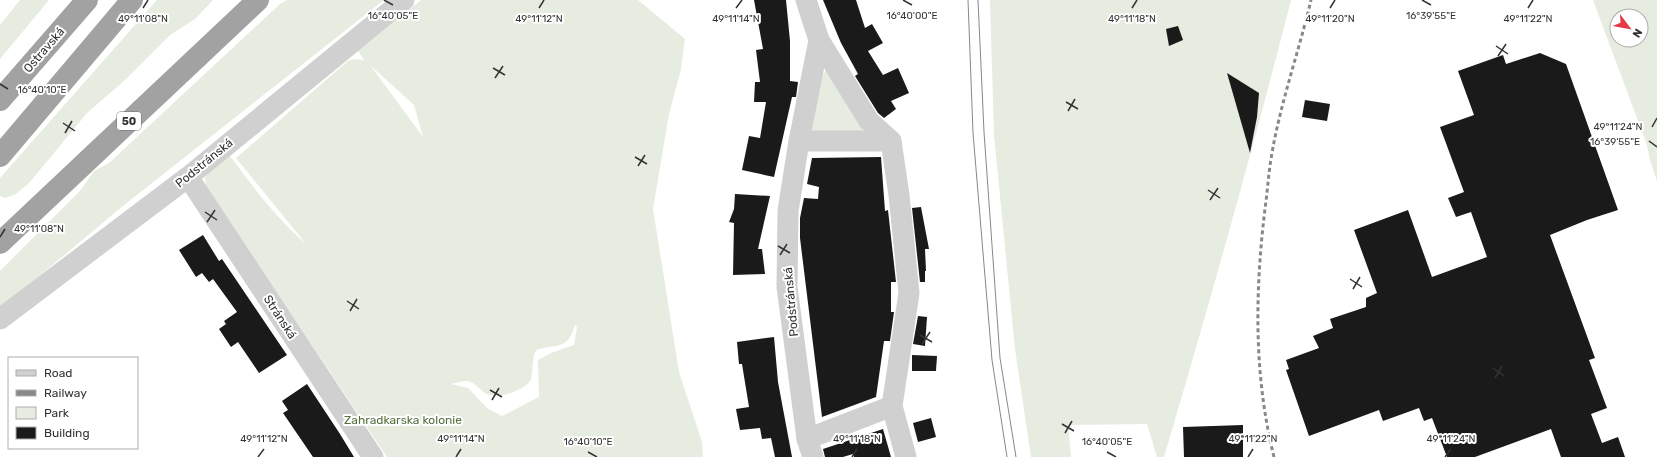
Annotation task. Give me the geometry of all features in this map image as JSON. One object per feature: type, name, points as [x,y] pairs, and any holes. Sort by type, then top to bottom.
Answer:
[{"type":"highway","name":"Ostravská","points":[[0,100],[87,0]]},
{"type":"highway","points":[[0,156],[132,0]]},
{"type":"highway","name":"50","points":[[0,243],[258,0]]},
{"type":"street","name":"Podstránská","points":[[0,319],[188,177],[404,0]]},
{"type":"street","name":"Podstránská","points":[[806,0],[819,40],[870,121],[891,141]]},
{"type":"street","name":"Podstránská","points":[[819,40],[799,141],[788,211],[787,287],[810,448],[892,406]]},
{"type":"street","points":[[799,141],[891,141],[899,195],[909,293],[892,406],[906,457]]},
{"type":"street","name":"Stránská","points":[[188,177],[373,457]]},
{"type":"green space","points":[[20,0],[49,0],[0,59],[0,25]]},
{"type":"green space","points":[[157,0],[213,0],[195,19],[170,35],[125,80],[87,113],[29,183],[16,194],[5,198],[0,196],[0,178]]},
{"type":"green space","points":[[287,0],[384,0],[124,205],[0,309],[0,271],[80,191],[94,171],[109,163],[280,4]]},
{"type":"green space","name":"Zahradkarska kolonie","points":[[421,0],[638,0],[685,39],[681,69],[669,114],[653,209],[679,372],[702,442],[703,457],[387,457],[206,187],[205,178],[209,171],[230,156],[256,191],[275,213],[306,244],[236,158],[348,61],[354,59],[364,60],[358,51]],"holes":[[[370,65],[414,105],[423,137]],[[575,325],[577,327],[574,345],[551,353],[538,360],[539,397],[502,416],[487,408],[468,388],[451,384],[467,381],[475,384],[485,393],[490,395],[503,395],[516,391],[531,380],[534,354],[537,350],[559,345],[567,341]]]},
{"type":"green space","points":[[990,0],[1291,0],[1230,229],[1164,457],[1157,457],[1147,424],[1068,425],[1071,457],[1031,457],[1015,349],[994,135]]},
{"type":"green space","points":[[1593,0],[1657,0],[1657,181],[1647,145],[1611,48],[1649,48],[1649,8],[1609,8],[1609,43]]},
{"type":"green space","points":[[826,71],[830,73],[865,127],[859,134],[812,134],[810,127],[821,76]]},
{"type":"building","points":[[754,0],[786,0],[790,41],[790,81],[798,82],[796,97],[792,97],[774,177],[742,170],[749,136],[760,138],[766,102],[754,102],[755,82],[760,82],[756,50],[763,49]]},
{"type":"building","points":[[823,0],[856,0],[865,28],[872,24],[883,43],[868,51],[883,75],[898,68],[909,93],[891,101],[896,109],[884,118],[878,113],[855,76],[858,74],[841,43]]},
{"type":"building","points":[[1178,26],[1183,40],[1169,46],[1166,29]]},
{"type":"building","points":[[1540,53],[1566,64],[1618,210],[1587,220],[1550,235],[1595,358],[1589,360],[1607,408],[1591,414],[1602,443],[1618,437],[1625,457],[1561,457],[1551,429],[1475,457],[1447,457],[1432,418],[1424,421],[1419,408],[1383,421],[1379,410],[1309,436],[1286,370],[1289,369],[1286,360],[1319,348],[1313,336],[1333,328],[1330,319],[1366,307],[1366,298],[1377,293],[1354,230],[1408,210],[1432,277],[1487,257],[1471,212],[1456,217],[1448,198],[1464,192],[1440,127],[1474,115],[1458,71],[1503,55],[1506,64]]},
{"type":"building","points":[[1227,73],[1259,93],[1257,117],[1250,153]]},
{"type":"building","points":[[1305,100],[1330,104],[1327,121],[1302,117]]},
{"type":"building","points":[[881,157],[885,211],[888,210],[896,282],[891,282],[891,312],[894,312],[890,341],[884,341],[876,397],[822,417],[800,238],[800,218],[804,198],[818,199],[819,187],[807,184],[812,158]]},
{"type":"building","points":[[735,194],[770,196],[758,249],[762,249],[765,274],[733,275],[734,223],[729,222],[734,209]]},
{"type":"building","points":[[921,207],[929,249],[925,249],[925,282],[920,282],[912,208]]},
{"type":"building","points":[[203,235],[219,261],[222,259],[287,355],[259,373],[238,342],[231,347],[219,329],[226,324],[224,321],[237,312],[213,279],[209,282],[202,273],[196,277],[179,250]]},
{"type":"building","points":[[918,316],[927,317],[925,346],[913,344]]},
{"type":"building","points":[[774,337],[778,382],[792,457],[775,457],[771,438],[762,439],[760,428],[740,430],[736,409],[749,407],[742,364],[739,364],[737,342]]},
{"type":"building","points":[[912,355],[937,356],[936,371],[912,371]]},
{"type":"building","points":[[307,384],[354,457],[313,457],[283,413],[288,410],[282,401]]},
{"type":"building","points":[[931,418],[936,437],[918,442],[913,423]]},
{"type":"building","points":[[1243,425],[1243,457],[1184,457],[1183,427]]},
{"type":"building","points":[[883,429],[891,457],[854,457],[853,454],[843,457],[825,457],[823,449]]},
{"type":"tram line","points":[[968,0],[973,133],[992,360],[1007,457]]},
{"type":"tram line","points":[[978,0],[984,132],[1000,358],[1016,457]]},
{"type":"railway","points":[[1274,457],[1262,394],[1259,361],[1258,297],[1262,233],[1269,171],[1280,114],[1311,0]]}]
